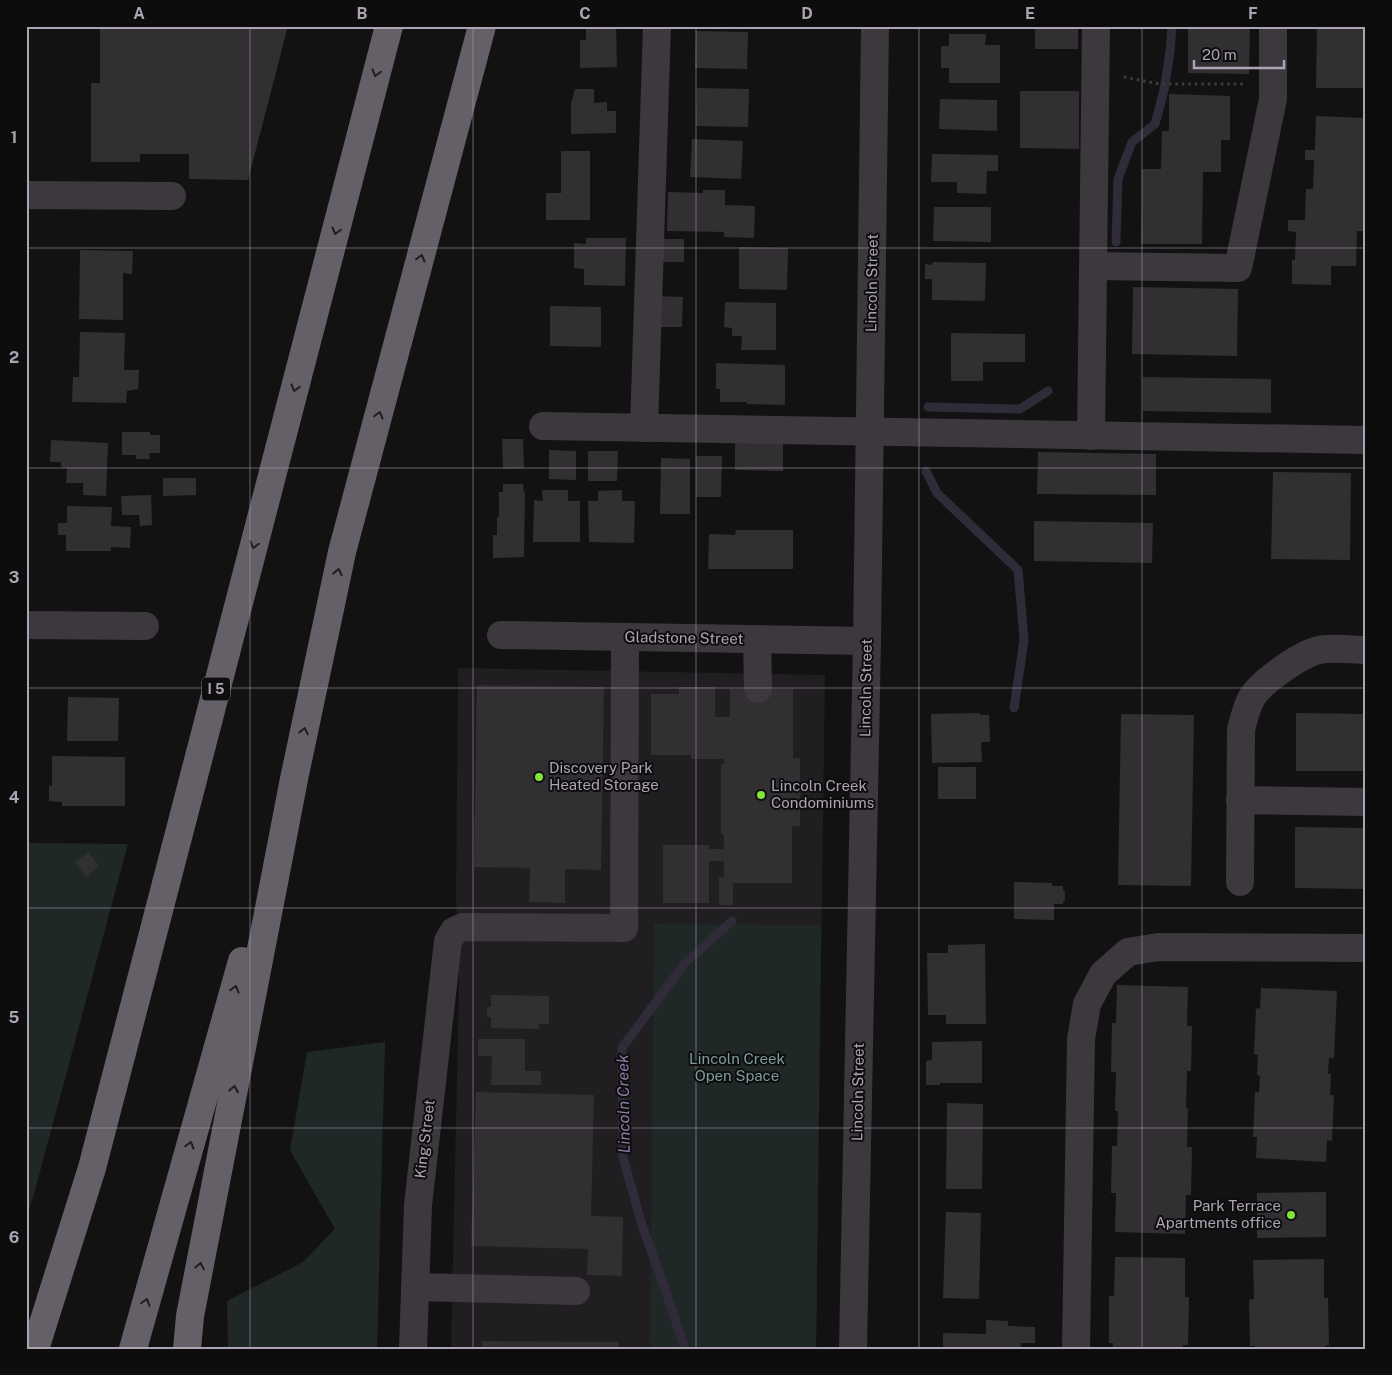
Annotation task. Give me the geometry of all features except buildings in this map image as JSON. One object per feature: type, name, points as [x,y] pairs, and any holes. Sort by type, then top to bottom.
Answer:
[{"type":"highway","name":"I 5","points":[[35,1349],[92,1168],[389,26]]},
{"type":"highway","points":[[187,1349],[190,1316],[294,779],[342,552],[482,26]]},
{"type":"highway","points":[[133,1349],[294,779]]},
{"type":"street","points":[[644,428],[657,26]]},
{"type":"street","name":"Lincoln Street","points":[[853,1349],[867,641],[875,26]]},
{"type":"street","points":[[1091,436],[1096,26]]},
{"type":"street","points":[[1093,266],[1238,268],[1273,99],[1274,26]]},
{"type":"street","points":[[26,195],[172,196]]},
{"type":"street","points":[[543,426],[1366,440]]},
{"type":"street","points":[[26,625],[146,626]]},
{"type":"street","name":"Gladstone Street","points":[[501,635],[867,641]]},
{"type":"street","name":"King Street","points":[[413,1349],[418,1204],[448,941],[454,931],[463,927],[624,928],[625,637]]},
{"type":"street","points":[[757,639],[758,689]]},
{"type":"street","points":[[1240,882],[1241,729],[1251,699],[1257,690],[1301,658],[1318,651],[1333,649],[1366,650]]},
{"type":"street","points":[[1240,800],[1366,802]]},
{"type":"street","points":[[1076,1349],[1081,1039],[1087,1004],[1103,974],[1128,952],[1158,947],[1366,948]]},
{"type":"street","points":[[415,1287],[576,1291]]},
{"type":"path","points":[[1095,72],[1160,84],[1273,84]]},
{"type":"shaded area","points":[[458,668],[825,675],[816,1349],[451,1349],[459,986],[456,898]]},
{"type":"green space","points":[[26,843],[128,844],[26,1218]]},
{"type":"green space","name":"Lincoln Creek Open Space","points":[[654,924],[821,925],[816,1349],[650,1349]]},
{"type":"green space","points":[[385,1042],[377,1349],[228,1349],[227,1301],[303,1262],[335,1229],[290,1150],[307,1052]]},
{"type":"waterway","name":"Lincoln Creek","points":[[1116,242],[1118,179],[1132,142],[1155,124],[1164,90],[1172,26]]},
{"type":"waterway","name":"Lincoln Creek","points":[[928,407],[1020,409],[1048,391]]},
{"type":"waterway","name":"Lincoln Creek","points":[[926,471],[937,493],[1018,570],[1024,640],[1014,708]]},
{"type":"waterway","name":"Lincoln Creek","points":[[685,1349],[642,1225],[623,1157],[622,1048],[684,964],[732,921]]},
{"type":"place","name":"Discovery Park Heated Storage","points":[[539,777]]},
{"type":"place","name":"Lincoln Creek Condominiums","points":[[761,795]]},
{"type":"place","name":"Park Terrace Apartments office","points":[[1291,1215]]}]
